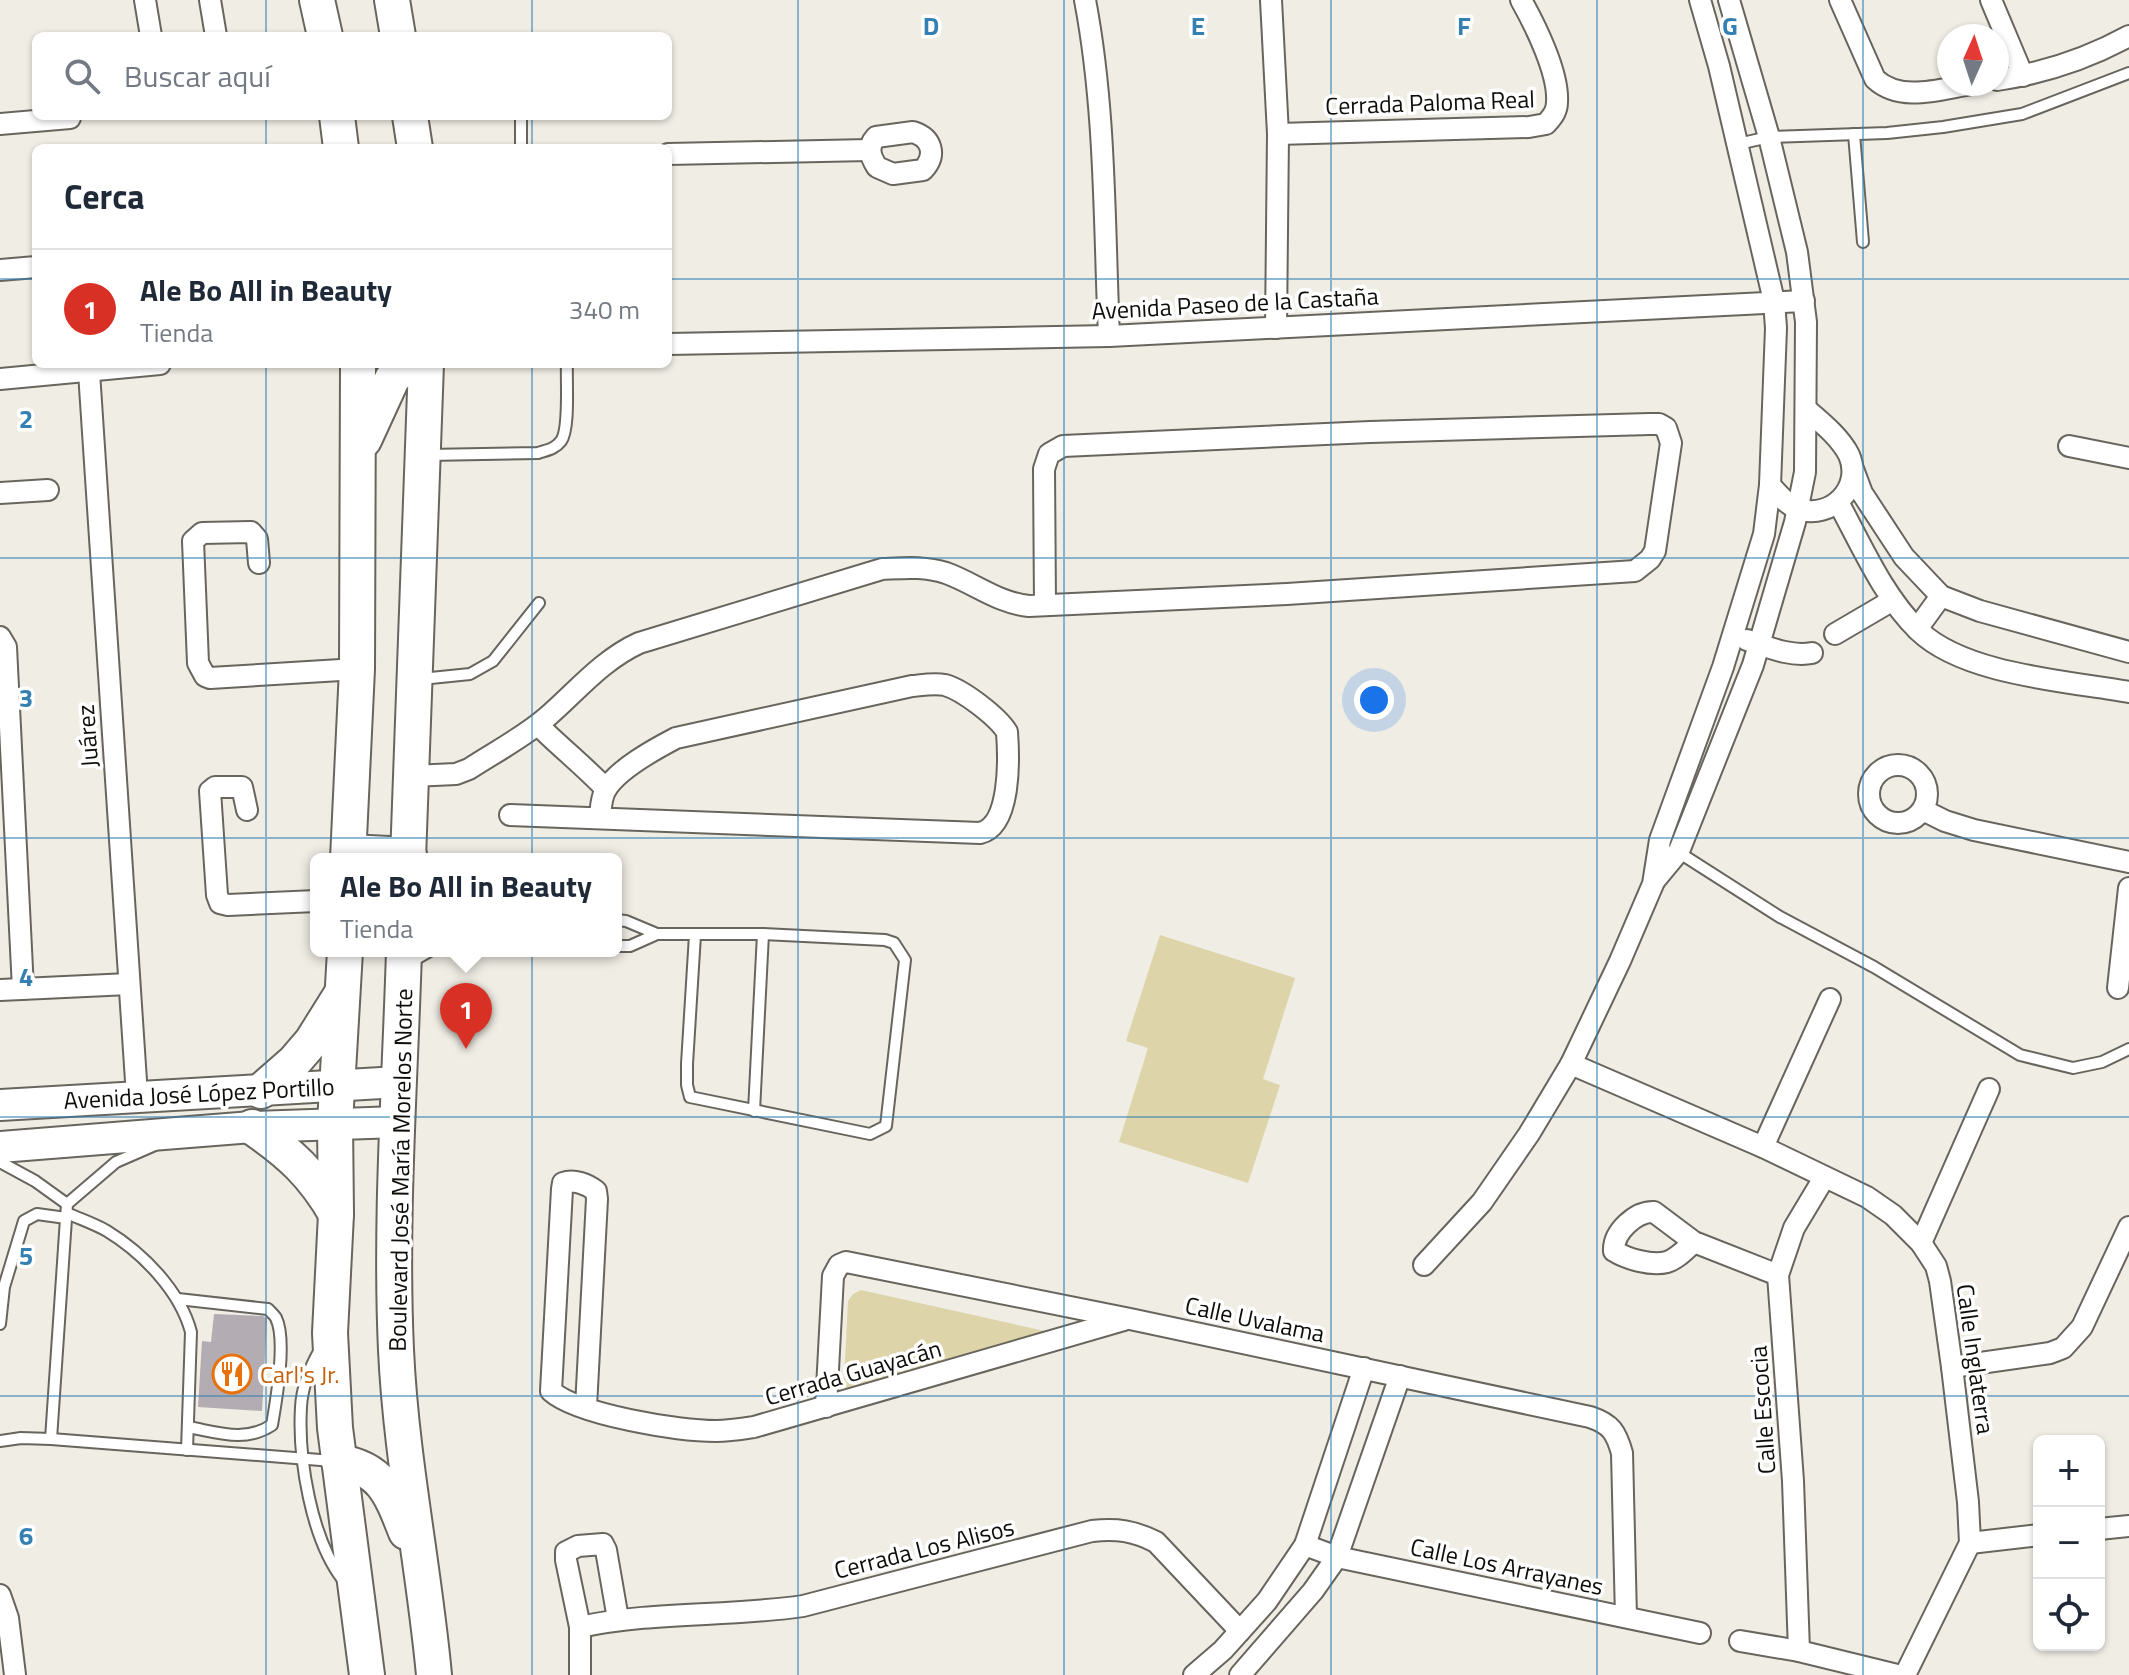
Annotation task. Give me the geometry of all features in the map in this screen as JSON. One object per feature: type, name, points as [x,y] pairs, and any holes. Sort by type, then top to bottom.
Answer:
[{"type":"main road","points":[[392,0],[397,32]]},
{"type":"main road","points":[[324,1],[325,32]]},
{"type":"main road","points":[[338,120],[340,144]]},
{"type":"main road","points":[[411,120],[414,144]]},
{"type":"main road","points":[[348,853],[357,669],[358,368]]},
{"type":"main road","points":[[359,454],[392,379],[405,368]]},
{"type":"main road","points":[[409,853],[423,448],[410,368]]},
{"type":"main road","points":[[345,957],[335,1123],[336,1214],[330,1333],[339,1462],[367,1675]]},
{"type":"main road","name":"Boulevard José María Morelos Norte","points":[[413,957],[399,1082],[394,1291],[396,1354],[434,1675]]},
{"type":"main road","points":[[261,1091],[312,1041],[344,990]]},
{"type":"main road","name":"Avenida José López Portillo","points":[[0,1105],[399,1082]]},
{"type":"main road","name":"Avenida José López Portillo","points":[[0,1147],[252,1127],[398,1122]]},
{"type":"main road","points":[[252,1127],[294,1158],[311,1175],[336,1214]]},
{"type":"main road","points":[[339,1462],[358,1464],[372,1472],[385,1487],[419,1565]]},
{"type":"street","points":[[145,0],[150,32]]},
{"type":"street","points":[[210,0],[215,32]]},
{"type":"street","points":[[1085,0],[1099,125],[1109,336]]},
{"type":"street","points":[[1271,0],[1278,134],[1276,328]]},
{"type":"street","name":"Cerrada Paloma Real","points":[[1278,134],[1546,124],[1555,113],[1557,93],[1551,69],[1521,0]]},
{"type":"street","points":[[1424,1265],[1482,1202],[1529,1134],[1571,1064],[1620,961],[1653,884],[1660,840],[1723,667],[1764,534],[1770,485],[1776,328],[1774,301],[1738,144],[1700,0]]},
{"type":"street","points":[[1653,884],[1679,851],[1753,665],[1798,509],[1805,472],[1804,301],[1797,252],[1769,137],[1729,0]]},
{"type":"street","points":[[1840,0],[1875,79],[1884,88],[1901,93],[1937,88]]},
{"type":"street","points":[[1991,0],[2023,76]]},
{"type":"street","points":[[2009,78],[2095,54],[2129,36]]},
{"type":"street","points":[[0,124],[47,120]]},
{"type":"street","points":[[672,154],[869,150]]},
{"type":"street","points":[[0,270],[32,267]]},
{"type":"street","name":"Avenida Paseo de la Castaña","points":[[672,344],[1109,336],[1804,301]]},
{"type":"street","points":[[0,379],[124,368]]},
{"type":"street","name":"Juárez","points":[[89,372],[137,1096]]},
{"type":"street","points":[[1806,409],[1844,447],[1862,493],[1904,557],[1941,596],[1980,611],[2129,652]]},
{"type":"street","points":[[412,776],[456,774],[469,769],[543,721],[606,662],[639,643],[882,569],[921,567],[947,574],[1009,603],[1029,606],[1287,594],[1635,571],[1655,551],[1671,443],[1669,433],[1659,424],[1650,424],[1385,431],[1063,446],[1049,454],[1044,469],[1045,604]]},
{"type":"street","points":[[2069,446],[2129,458]]},
{"type":"street","points":[[1770,485],[1798,509],[1824,509],[1838,502],[1851,486],[1853,469]]},
{"type":"street","points":[[0,493],[48,490]]},
{"type":"street","points":[[1838,502],[1877,576],[1917,629],[1978,665],[2129,692]]},
{"type":"street","points":[[259,563],[257,539],[251,532],[202,533],[193,541],[198,663],[205,676],[357,669]]},
{"type":"street","points":[[1877,576],[1904,557]]},
{"type":"street","points":[[1917,629],[1941,596]]},
{"type":"street","points":[[1835,634],[1893,600]]},
{"type":"street","points":[[1732,635],[1801,655],[1812,653]]},
{"type":"street","points":[[3,642],[23,989]]},
{"type":"street","points":[[510,815],[600,816],[980,833],[993,827],[1003,810],[1007,732],[992,715],[952,688],[928,684],[912,686],[676,738],[645,755],[606,789],[600,816]]},
{"type":"street","points":[[543,721],[577,753],[578,760],[606,789]]},
{"type":"street","points":[[247,810],[242,787],[215,787],[210,791],[220,903],[310,901]]},
{"type":"street","points":[[1923,810],[1974,830],[2129,862]]},
{"type":"street","points":[[2118,988],[2129,888]]},
{"type":"street","points":[[0,990],[129,984]]},
{"type":"street","points":[[1763,1147],[1830,999]]},
{"type":"street","name":"Calle Inglaterra","points":[[1571,1064],[1763,1147],[1880,1206],[1921,1243],[1936,1266],[1952,1367],[1970,1543],[1905,1675]]},
{"type":"street","points":[[1921,1243],[1989,1089]]},
{"type":"street","name":"Calle Escocia","points":[[1799,1651],[1793,1481],[1778,1275],[1794,1228],[1824,1178]]},
{"type":"street","name":"Cerrada Guayacán","points":[[586,1407],[597,1199],[596,1191],[590,1185],[570,1180],[563,1183],[562,1189],[551,1391],[586,1407],[654,1424],[714,1431],[754,1427],[1130,1319]]},
{"type":"street","points":[[1952,1367],[2050,1353],[2063,1348],[2082,1327],[2129,1227]]},
{"type":"street","points":[[1694,1242],[1778,1275]]},
{"type":"street","name":"Calle Uvalama","points":[[826,1407],[833,1276],[839,1265],[846,1262],[1590,1417],[1610,1425],[1622,1453],[1626,1617]]},
{"type":"street","points":[[1194,1675],[1223,1650],[1267,1601],[1305,1545],[1364,1368]]},
{"type":"street","points":[[1240,1675],[1304,1602],[1337,1557],[1400,1376]]},
{"type":"street","points":[[2105,1528],[2129,1526]]},
{"type":"street","name":"Cerrada Los Alisos","points":[[580,1627],[666,1614],[759,1612],[803,1606],[1078,1535],[1114,1529],[1140,1534],[1156,1542],[1240,1631]]},
{"type":"street","points":[[1970,1543],[2033,1536]]},
{"type":"street","points":[[580,1675],[580,1627],[566,1552],[578,1546],[603,1544],[618,1619]]},
{"type":"street","name":"Calle Los Arrayanes","points":[[1305,1545],[1337,1557],[1700,1633]]},
{"type":"street","points":[[0,1595],[8,1618],[15,1675]]},
{"type":"street","points":[[1740,1641],[1799,1651],[1897,1675]]},
{"type":"lane","points":[[1738,144],[1769,137],[1943,127],[2022,114],[2129,73]]},
{"type":"lane","points":[[521,120],[521,144]]},
{"type":"lane","points":[[1854,134],[1863,242]]},
{"type":"lane","points":[[423,448],[538,453],[551,449],[560,443],[565,428],[567,368]]},
{"type":"lane","points":[[415,679],[470,674],[493,661],[539,603]]},
{"type":"lane","points":[[1660,840],[1780,917],[1874,967],[2020,1055],[2073,1068],[2102,1062],[2129,1049]]},
{"type":"lane","points":[[622,921],[657,934],[763,934],[894,943],[905,960],[886,1126],[870,1134],[690,1097],[687,1064],[695,935]]},
{"type":"lane","points":[[622,946],[630,946],[657,934]]},
{"type":"lane","points":[[754,1111],[763,934]]},
{"type":"lane","points":[[0,1324],[4,1287],[24,1221],[37,1214],[67,1211],[116,1162],[175,1135]]},
{"type":"lane","points":[[0,1162],[35,1181],[67,1211],[108,1232],[149,1265],[178,1299],[191,1332],[187,1450]]},
{"type":"lane","points":[[51,1439],[67,1211]]},
{"type":"lane","points":[[178,1299],[268,1309],[276,1317],[279,1333],[279,1379],[272,1425],[258,1434],[238,1437],[188,1427]]},
{"type":"lane","points":[[330,1333],[313,1361],[301,1405],[304,1458],[315,1520],[325,1551],[357,1598]]},
{"type":"lane","points":[[0,1441],[51,1439],[339,1462]]},
{"type":"shaded area","points":[[1160,935],[1295,978],[1263,1079],[1280,1085],[1248,1183],[1119,1142],[1148,1048],[1126,1041]]},
{"type":"shaded area","points":[[861,1290],[1049,1332],[855,1393],[846,1389],[844,1380],[848,1301]]},
{"type":"building","name":"Carl's Jr.","points":[[214,1314],[263,1316],[267,1319],[262,1411],[198,1407],[202,1341],[211,1342]]},
{"type":"place","name":"Ale Bo All in Beauty","points":[[466,1049]]},
{"type":"place","name":"Carl's Jr.","points":[[232,1374]]}]
